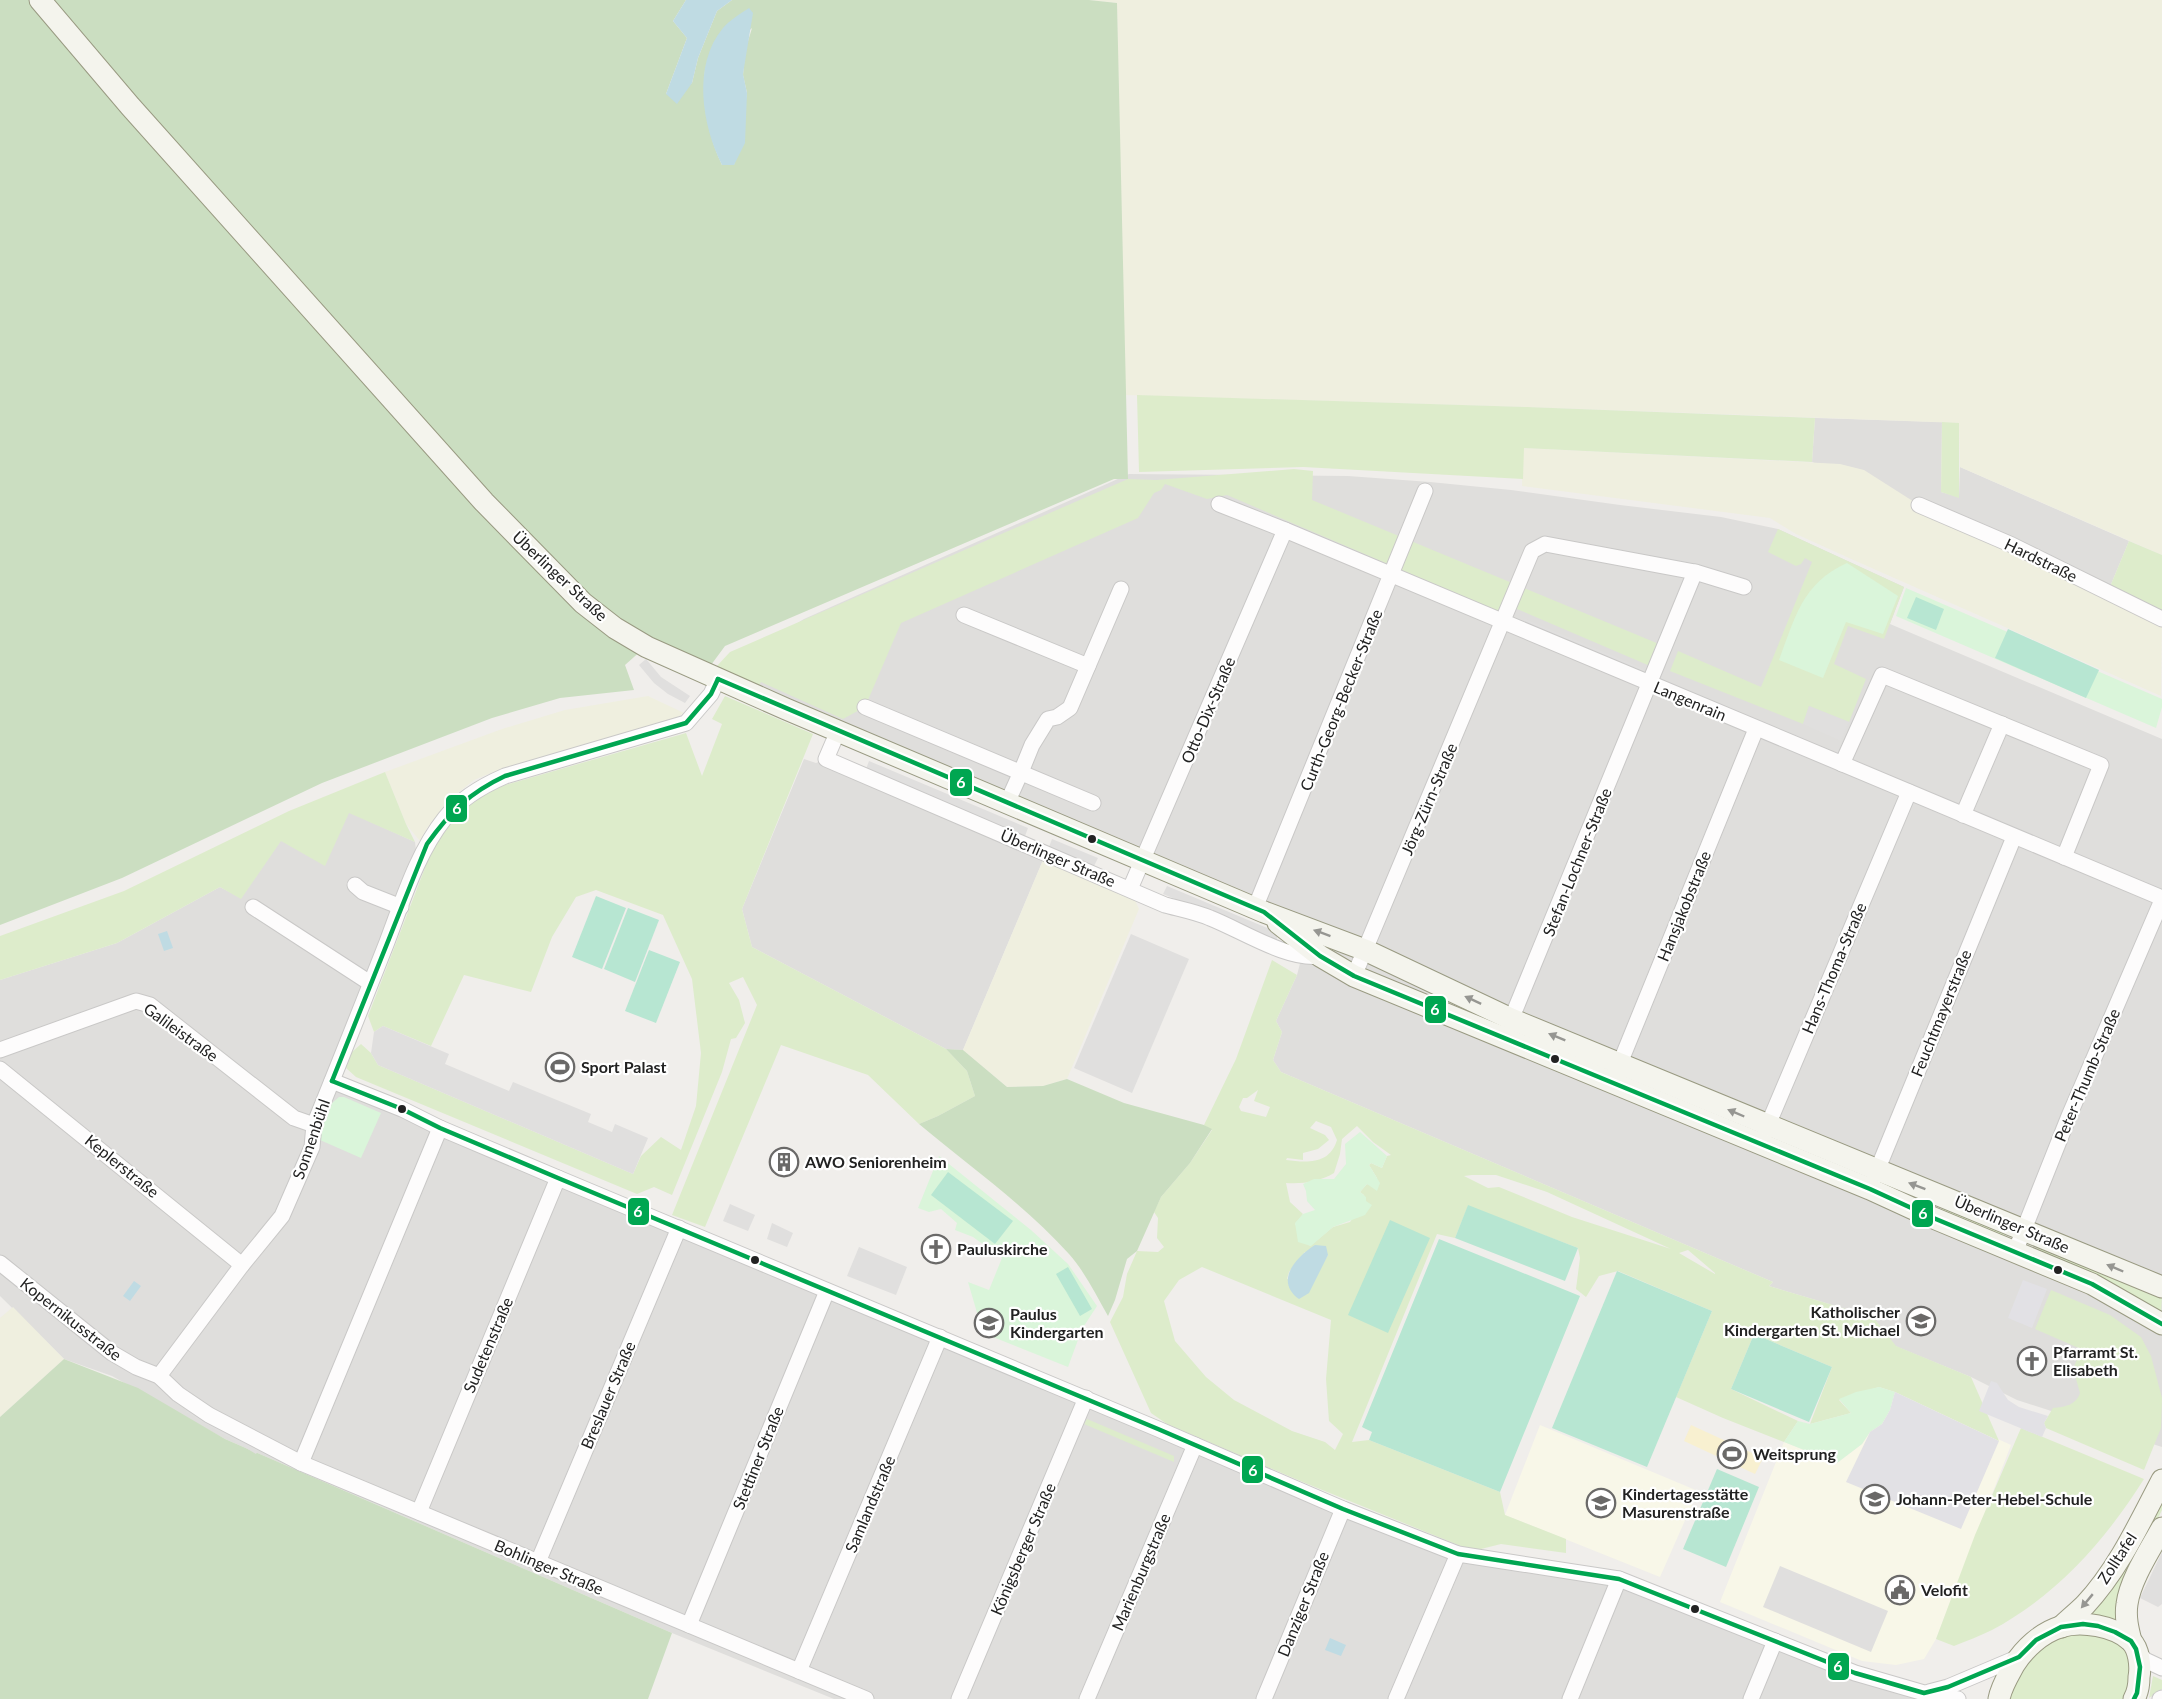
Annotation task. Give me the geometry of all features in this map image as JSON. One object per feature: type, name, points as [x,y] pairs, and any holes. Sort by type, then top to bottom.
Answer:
[{"type":"street","name":"Überlinger Straße","points":[[40,0],[130,106],[484,502],[568,589],[615,628],[647,647],[718,680],[1259,910],[1365,950],[1508,1029]]},
{"type":"street","name":"Curth-Georg-Becker-Straße","points":[[1259,910],[1425,491]]},
{"type":"street","name":"Langenrain","points":[[1219,504],[1504,621],[2162,899]]},
{"type":"street","name":"Hardstraße","points":[[1919,505],[2012,545],[2162,619]]},
{"type":"street","name":"Otto-Dix-Straße","points":[[1130,889],[1285,530]]},
{"type":"street","name":"Jörg-Zürn-Straße","points":[[1354,976],[1532,551],[1545,544],[1695,572],[1744,587]]},
{"type":"street","name":"Stefan-Lochner-Straße","points":[[1508,1029],[1695,572]]},
{"type":"street","points":[[1007,803],[1032,745],[1048,719],[1057,717],[1070,708],[1121,589]]},
{"type":"street","points":[[964,615],[1088,666]]},
{"type":"street","points":[[1842,764],[1882,675],[2101,765],[2064,857]]},
{"type":"street","name":"Sonnenbühl","points":[[159,1376],[242,1265],[282,1216],[312,1148],[314,1125],[400,906],[427,844],[446,817],[460,802],[480,787],[504,776],[686,723],[711,694],[718,680]]},
{"type":"street","points":[[865,707],[1093,803]]},
{"type":"street","points":[[1963,815],[2002,724]]},
{"type":"street","name":"Hansjakobstraße","points":[[1616,1073],[1756,729]]},
{"type":"street","name":"Überlinger Straße","points":[[838,731],[826,759],[1165,905],[1212,918],[1294,955],[1312,958],[1320,956]]},
{"type":"street","name":"Hans-Thoma-Straße","points":[[1763,1135],[1909,792]]},
{"type":"street","name":"Feuchtmayerstraße","points":[[1874,1180],[2014,837]]},
{"type":"street","points":[[355,885],[363,892],[400,906]]},
{"type":"street","name":"Peter-Thumb-Straße","points":[[2015,1252],[2069,1116],[2162,899]]},
{"type":"street","points":[[253,907],[370,983]]},
{"type":"street","name":"Überlinger Straße","points":[[1259,910],[1320,956],[1354,976],[1508,1029],[1874,1180],[2023,1230],[2162,1287]]},
{"type":"street","name":"Galileistraße","points":[[0,1050],[136,1001],[150,1005],[294,1118],[314,1125]]},
{"type":"street","name":"Keplerstraße","points":[[0,1069],[242,1265]]},
{"type":"street","points":[[332,1081],[402,1109],[440,1128],[558,1178],[1086,1398],[1342,1509],[1458,1554],[1619,1579],[1864,1676],[1923,1693],[1958,1699]]},
{"type":"street","points":[[301,1463],[440,1128]]},
{"type":"street","name":"Sudetenstraße","points":[[418,1512],[558,1178]]},
{"type":"street","name":"Überlinger Straße","points":[[1874,1180],[2015,1252],[2092,1284],[2162,1324]]},
{"type":"street","name":"Breslauer Straße","points":[[538,1562],[679,1228]]},
{"type":"street","name":"Kopernikusstraße","points":[[0,1263],[112,1353],[136,1367],[159,1376],[178,1394],[235,1429]]},
{"type":"street","name":"Stettiner Straße","points":[[689,1625],[827,1291]]},
{"type":"street","name":"Samlandstraße","points":[[800,1671],[940,1337]]},
{"type":"street","name":"Königsberger Straße","points":[[959,1699],[1086,1398]]},
{"type":"street","name":"Bohlinger Straße","points":[[235,1429],[301,1463],[866,1699]]},
{"type":"street","name":"Marienburgstraße","points":[[1087,1699],[1195,1445]]},
{"type":"street","name":"Zolltafel","points":[[2061,1627],[2086,1604],[2109,1573],[2139,1525],[2162,1480]]},
{"type":"street","name":"Danziger Straße","points":[[1264,1699],[1342,1509]]},
{"type":"street","name":"Zolltafel","points":[[2134,1699],[2137,1693],[2140,1667],[2127,1622],[2127,1604],[2140,1568],[2162,1528]]},
{"type":"street","points":[[1396,1699],[1458,1554]]},
{"type":"street","points":[[1570,1699],[1619,1579]]},
{"type":"street","points":[[2000,1699],[2004,1684],[2019,1657],[2036,1640],[2061,1627],[2083,1624],[2115,1632],[2134,1645],[2145,1660],[2162,1668]]},
{"type":"street","points":[[1751,1699],[1775,1641]]},
{"type":"street","points":[[1923,1693],[1948,1687],[2019,1657]]},
{"type":"shaded area","points":[[1815,418],[1942,422],[1941,492],[1959,497],[1960,467],[2129,541],[2109,589],[1919,505],[1812,462]]},
{"type":"shaded area","points":[[1129,474],[1348,476],[1430,482],[1721,517],[1778,529],[1904,587],[1890,624],[2162,739],[2162,1447],[2017,1400],[1971,1377],[1895,1346],[1873,1317],[1769,1286],[1773,1282],[1281,1072],[1273,1060],[1282,1032],[1276,1021],[1297,975],[1308,933],[711,677],[804,619]]},
{"type":"shaded area","points":[[1525,619],[1644,669],[1642,678],[1521,626]]},
{"type":"shaded area","points":[[646,659],[661,677],[690,696],[685,703],[654,683],[639,665]]},
{"type":"shaded area","points":[[1809,706],[1849,722],[1841,741],[1803,724]]},
{"type":"shaded area","points":[[804,759],[816,763],[826,759],[1046,853],[963,1050],[946,1049],[752,947],[742,909]]},
{"type":"shaded area","points":[[869,761],[1028,828],[1025,836],[866,769]]},
{"type":"shaded area","points":[[349,812],[415,842],[418,867],[332,1080],[1458,1554],[1619,1579],[1933,1699],[834,1699],[672,1633],[225,1439],[112,1376],[64,1359],[0,1296],[0,980],[117,943],[220,887],[241,898],[281,840]]},
{"type":"shaded area","points":[[1052,839],[1098,858],[1094,866],[1049,847]]},
{"type":"shaded area","points":[[1167,886],[1279,933],[1276,941],[1163,894]]},
{"type":"shaded area","points":[[1131,934],[1189,959],[1132,1093],[1074,1068]]},
{"type":"shaded area","points":[[383,1026],[449,1054],[445,1064],[509,1091],[513,1082],[591,1114],[588,1122],[612,1132],[615,1124],[648,1138],[633,1174],[378,1065],[371,1053],[374,1032]]},
{"type":"shaded area","points":[[730,1204],[755,1215],[748,1231],[723,1221]]},
{"type":"shaded area","points":[[772,1223],[793,1233],[787,1247],[767,1239]]},
{"type":"shaded area","points":[[859,1247],[907,1267],[896,1295],[847,1276]]},
{"type":"shaded area","points":[[2023,1280],[2047,1289],[2032,1328],[2008,1318]]},
{"type":"shaded area","points":[[1991,1381],[1997,1383],[2008,1400],[2019,1407],[2048,1416],[2044,1423],[2046,1428],[2042,1437],[1979,1411]]},
{"type":"shaded area","name":"Johann-Peter-Hebel-Schule","points":[[1895,1392],[2011,1445],[1936,1639],[1924,1659],[1896,1665],[1862,1661],[1720,1602],[1784,1442],[1837,1463],[1862,1444],[1890,1410]]},
{"type":"shaded area","points":[[1895,1392],[1999,1441],[1961,1529],[1846,1482],[1870,1432],[1882,1424],[1890,1410]]},
{"type":"shaded area","points":[[189,1407],[259,1449],[256,1454],[186,1412]]},
{"type":"shaded area","name":"Kindertagesstätte Masurenstraße","points":[[1540,1425],[1698,1491],[1660,1577],[1505,1515]]},
{"type":"shaded area","points":[[2162,1552],[2162,1604],[2158,1607],[2140,1598]]},
{"type":"shaded area","points":[[1780,1566],[1888,1611],[1871,1652],[1763,1607]]},
{"type":"green space","points":[[0,0],[686,0],[673,21],[687,38],[666,94],[692,83],[698,58],[717,11],[732,0],[1089,0],[1117,3],[1128,479],[1114,479],[725,646],[711,665],[652,641],[625,665],[634,690],[560,698],[492,718],[322,783],[122,878],[0,925]],"holes":[[[752,28],[745,51],[743,75],[747,93],[734,165],[722,165],[707,119],[704,94],[705,70]]]},
{"type":"green space","points":[[1089,0],[2162,0],[2162,555],[1960,467],[1959,423],[1124,395],[1117,3]]},
{"type":"green space","points":[[1137,395],[1815,418],[1812,462],[1524,448],[1523,479],[1303,467],[1139,472]]},
{"type":"green space","points":[[1942,422],[1959,423],[1959,498],[1941,492]]},
{"type":"green space","points":[[1523,448],[1840,464],[1864,470],[1919,505],[2162,619],[2161,696],[1796,534],[1770,518],[1522,486]]},
{"type":"green space","points":[[1294,469],[1313,471],[1312,500],[1659,644],[1650,666],[1510,606],[1507,615],[1227,495],[1207,499],[1165,484],[1161,490],[1154,493],[1138,518],[901,623],[865,707],[843,719],[761,682],[757,690],[716,667],[730,652],[1128,479],[1156,480]]},
{"type":"green space","points":[[1778,529],[1904,587],[1884,639],[1848,626],[1834,664],[1866,679],[1849,722],[1809,706],[1803,724],[1670,671],[1678,651],[1761,687],[1812,562],[1805,558],[1801,564],[1796,566],[1768,552]]},
{"type":"green space","points":[[2129,541],[2162,555],[2162,614],[2109,589]]},
{"type":"green space","points":[[1847,563],[1898,596],[1883,634],[1846,622],[1823,678],[1779,660],[1796,616],[1810,591],[1832,571]]},
{"type":"green space","points":[[1906,588],[2162,699],[2156,728],[1896,616]]},
{"type":"green space","points":[[1916,597],[1944,609],[1936,630],[1907,618]]},
{"type":"green space","points":[[2008,629],[2099,670],[2086,698],[1995,658]]},
{"type":"green space","points":[[648,696],[684,713],[676,718],[503,768],[474,780],[454,796],[427,828],[420,841],[406,824],[385,772],[502,729],[565,710]]},
{"type":"green space","points":[[725,696],[813,734],[742,909],[752,947],[946,1049],[967,1071],[975,1096],[919,1124],[868,1075],[781,1045],[705,1227],[672,1215],[757,1005],[743,977],[729,983],[739,1000],[745,1023],[736,1038],[731,1039],[722,1072],[672,1195],[654,1187],[637,1194],[356,1077],[346,1068],[352,1052],[361,1044],[371,1053],[378,1065],[633,1174],[641,1156],[661,1137],[681,1150],[696,1106],[701,1053],[692,979],[663,915],[596,890],[576,897],[552,937],[531,992],[464,975],[431,1046],[383,1026],[374,1032],[368,1016],[428,860],[450,824],[469,806],[505,785],[686,733],[702,776],[722,724],[712,719]]},
{"type":"green space","points":[[385,772],[415,842],[349,813],[325,866],[281,841],[241,899],[220,887],[117,943],[0,980],[0,936],[124,891],[289,811]]},
{"type":"green space","points":[[1046,853],[1130,889],[1139,909],[1067,1079],[1043,1086],[1007,1087],[963,1050]]},
{"type":"green space","points":[[596,896],[626,908],[602,969],[572,957]]},
{"type":"green space","points":[[628,908],[659,920],[635,982],[604,969]]},
{"type":"green space","points":[[649,950],[680,962],[656,1023],[625,1011]]},
{"type":"green space","points":[[1272,960],[1297,975],[1276,1021],[1282,1032],[1273,1060],[1281,1072],[1773,1282],[1769,1286],[1873,1317],[1896,1346],[1971,1377],[1999,1441],[1895,1392],[1879,1387],[1839,1400],[1851,1413],[1810,1424],[1832,1367],[1754,1334],[1731,1389],[1798,1421],[1784,1442],[1723,1418],[1676,1397],[1712,1311],[1618,1271],[1599,1276],[1586,1297],[1576,1289],[1580,1258],[1578,1248],[1468,1206],[1455,1238],[1437,1234],[1352,1442],[1369,1440],[1500,1492],[1505,1515],[1566,1539],[1566,1553],[1501,1544],[1473,1551],[1167,1424],[1151,1413],[1110,1322],[1123,1297],[1127,1274],[1137,1251],[1158,1252],[1164,1247],[1157,1238],[1158,1218],[1154,1212],[1161,1197],[1190,1163],[1212,1130],[1204,1125],[1236,1059]],"holes":[[[1258,1090],[1254,1101],[1270,1107],[1266,1117],[1241,1111],[1239,1107],[1243,1098],[1247,1098]],[[1316,1121],[1331,1127],[1337,1140],[1334,1148],[1324,1158],[1302,1162],[1286,1160],[1287,1158],[1303,1160],[1303,1153],[1318,1149],[1329,1140],[1325,1135],[1310,1128]],[[1357,1126],[1391,1155],[1387,1156],[1382,1168],[1371,1163],[1369,1165],[1377,1178],[1372,1186],[1367,1184],[1360,1192],[1366,1201],[1350,1222],[1333,1227],[1310,1246],[1295,1224],[1303,1214],[1290,1202],[1286,1183],[1311,1182],[1334,1173],[1342,1139]],[[1496,1175],[1547,1192],[1671,1249],[1572,1217],[1499,1187],[1488,1188],[1464,1176]],[[1688,1250],[1715,1274],[1679,1253]],[[1305,1252],[1328,1255],[1320,1268],[1287,1279],[1289,1272]],[[1202,1267],[1331,1320],[1326,1379],[1329,1421],[1343,1434],[1335,1450],[1325,1442],[1292,1431],[1234,1400],[1206,1377],[1175,1341],[1164,1301],[1179,1280]]]},
{"type":"green space","points":[[946,1049],[963,1050],[1007,1087],[1043,1086],[1067,1079],[1124,1103],[1212,1129],[1190,1163],[1161,1197],[1137,1251],[1127,1259],[1108,1316],[1080,1268],[1052,1236],[1015,1202],[919,1124],[975,1096],[967,1071]]},
{"type":"green space","points":[[339,1097],[381,1113],[361,1158],[320,1140],[322,1118],[328,1102],[332,1103]]},
{"type":"green space","points":[[1360,1132],[1387,1156],[1382,1168],[1371,1163],[1369,1165],[1380,1183],[1377,1191],[1367,1184],[1360,1192],[1372,1205],[1365,1215],[1333,1227],[1311,1246],[1298,1242],[1295,1223],[1303,1214],[1315,1210],[1307,1201],[1303,1184],[1314,1179],[1334,1179],[1346,1164],[1345,1144]]},
{"type":"green space","points":[[939,1156],[1031,1230],[1068,1264],[1097,1306],[1082,1329],[1068,1367],[983,1333],[968,1282],[989,1290],[1002,1258],[973,1237],[955,1230],[957,1223],[941,1209],[929,1212],[918,1208]]},
{"type":"green space","points":[[948,1172],[1013,1221],[995,1244],[931,1195]]},
{"type":"green space","points":[[1468,1205],[1578,1248],[1565,1281],[1455,1238]]},
{"type":"green space","points":[[1943,1206],[2006,1234],[2004,1240],[1940,1212]]},
{"type":"green space","points":[[1390,1220],[1430,1238],[1388,1333],[1348,1315]]},
{"type":"green space","points":[[1439,1239],[1580,1296],[1500,1492],[1369,1440],[1372,1432],[1362,1427]]},
{"type":"green space","points":[[2038,1247],[2151,1295],[2162,1297],[2161,1313],[2148,1304],[2036,1254]]},
{"type":"green space","points":[[1068,1267],[1092,1309],[1080,1316],[1056,1274]]},
{"type":"green space","points":[[1617,1271],[1712,1311],[1647,1467],[1552,1428]]},
{"type":"green space","points":[[2051,1290],[2110,1315],[2141,1337],[2151,1356],[2162,1398],[2161,1428],[2144,1470],[2046,1428],[2044,1423],[2053,1408],[2070,1405],[2080,1393],[2072,1372],[2081,1349],[2035,1329]]},
{"type":"green space","points":[[13,1307],[64,1359],[0,1417],[0,1318]]},
{"type":"green space","points":[[1754,1334],[1832,1367],[1809,1422],[1731,1389]]},
{"type":"green space","points":[[64,1359],[138,1388],[225,1439],[672,1633],[648,1699],[0,1699],[0,1417]]},
{"type":"green space","points":[[1879,1387],[1895,1392],[1890,1410],[1882,1424],[1870,1432],[1862,1444],[1837,1463],[1784,1442],[1798,1421],[1810,1424],[1851,1413],[1839,1399],[1856,1392]]},
{"type":"green space","points":[[1087,1419],[1174,1456],[1174,1462],[1084,1424]]},
{"type":"green space","points":[[2021,1428],[2144,1479],[2096,1545],[2058,1583],[2016,1616],[1992,1630],[1954,1646],[1936,1639],[1975,1535]]},
{"type":"green space","points":[[1717,1469],[1759,1487],[1726,1567],[1683,1549]]},
{"type":"green space","points":[[2162,1494],[2162,1510],[2144,1547],[2120,1622],[2085,1613]]},
{"type":"green space","points":[[2077,1631],[2113,1640],[2128,1650],[2135,1666],[2127,1699],[2005,1699],[2009,1678],[2051,1639]]},
{"type":"green space","points":[[2153,1676],[2162,1680],[2162,1689],[2149,1698]]},
{"type":"sand","name":"Weitsprung","points":[[1691,1425],[1763,1458],[1755,1474],[1684,1441]]},
{"type":"water","points":[[686,0],[732,0],[717,11],[698,58],[692,83],[677,104],[666,94],[687,38],[673,21]]},
{"type":"water","points":[[749,8],[753,13],[743,74],[747,93],[745,143],[734,165],[722,165],[709,132],[705,114],[703,95],[707,59],[713,43],[723,28]]},
{"type":"water","points":[[167,931],[173,948],[164,951],[158,934]]},
{"type":"water","points":[[1315,1245],[1326,1246],[1328,1255],[1309,1293],[1299,1299],[1288,1285],[1290,1270],[1301,1256]]},
{"type":"water","points":[[134,1281],[141,1286],[130,1301],[123,1296]]},
{"type":"water","points":[[1330,1638],[1346,1645],[1341,1656],[1325,1650]]},
{"type":"transit line","name":"6","points":[[718,679],[1264,912],[1320,956],[1354,976],[1870,1189],[2092,1284],[2162,1324]]},
{"type":"transit line","name":"6","points":[[332,1081],[427,844],[452,813],[481,789],[505,776],[686,723],[711,694],[718,679]]},
{"type":"transit line","name":"6","points":[[332,1081],[1343,1509],[1458,1554],[1619,1579],[1855,1673],[1924,1693],[1948,1687],[2019,1657],[2036,1640],[2061,1627],[2083,1624],[2098,1626],[2131,1641],[2136,1649],[2140,1667],[2137,1693],[2134,1699]]},
{"type":"place","name":"Sport Palast","points":[[560,1067]]},
{"type":"place","name":"AWO Seniorenheim","points":[[784,1162]]},
{"type":"place","name":"Pauluskirche","points":[[936,1249]]},
{"type":"place","name":"Katholischer Kindergarten St. Michael","points":[[1921,1321]]},
{"type":"place","name":"Paulus Kindergarten","points":[[989,1323]]},
{"type":"place","name":"Pfarramt St. Elisabeth","points":[[2032,1361]]},
{"type":"place","name":"Weitsprung","points":[[1732,1454]]},
{"type":"place","name":"Johann-Peter-Hebel-Schule","points":[[1875,1499]]},
{"type":"place","name":"Kindertagesstätte Masurenstraße","points":[[1601,1503]]},
{"type":"place","name":"Velofit","points":[[1900,1590]]}]
